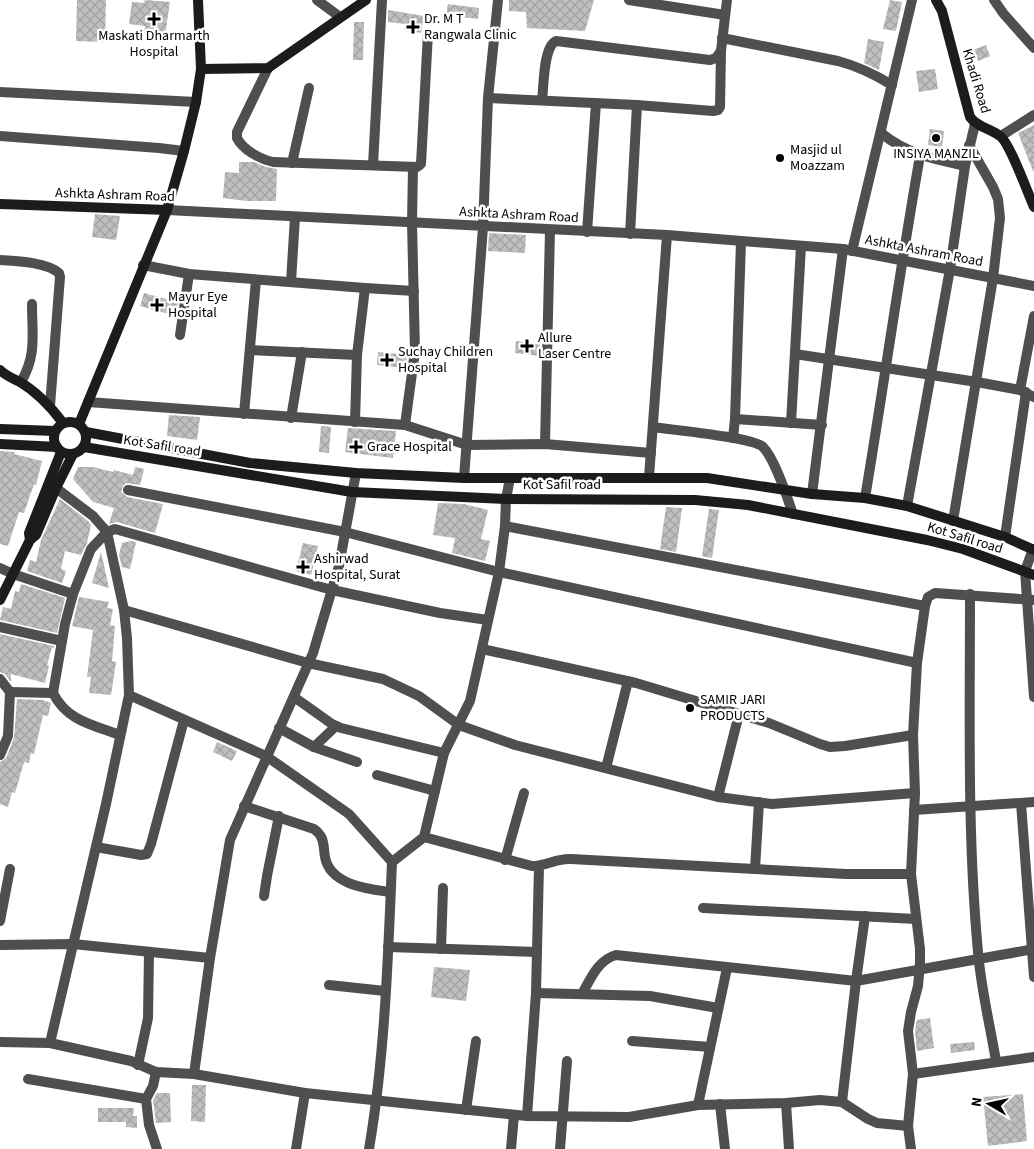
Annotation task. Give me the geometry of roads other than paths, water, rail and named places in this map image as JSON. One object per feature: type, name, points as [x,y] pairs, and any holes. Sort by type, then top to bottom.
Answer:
[{"type":"main road","points":[[82,428],[88,402],[167,210],[184,151],[196,102],[201,68],[198,0]]},
{"type":"main road","points":[[201,68],[268,68],[366,0]]},
{"type":"main road","name":"Khadi Road","points":[[939,1],[970,118],[975,124],[1001,136]]},
{"type":"main road","points":[[1001,136],[1010,152],[1034,208]]},
{"type":"main road","name":"Ashkta Ashram Road","points":[[0,204],[167,210]]},
{"type":"main road","points":[[2,374],[21,382],[50,406],[63,423]]},
{"type":"main road","points":[[0,444],[59,450],[73,454],[84,447],[87,437],[82,428],[74,422],[63,423],[55,431],[54,442],[59,450]]},
{"type":"main road","name":"Kot Safil road","points":[[82,428],[250,463],[356,473],[464,478],[707,478],[812,494],[865,498],[907,506],[1005,537],[1034,549]]},
{"type":"main road","points":[[0,429],[55,431]]},
{"type":"main road","name":"Kot Safil road","points":[[84,447],[352,492],[506,499],[695,500],[748,506],[927,540],[963,549],[1029,573]]},
{"type":"main road","points":[[30,540],[29,533],[59,450]]},
{"type":"main road","points":[[0,600],[30,540],[36,535],[73,454]]},
{"type":"street","points":[[317,0],[340,17]]},
{"type":"street","points":[[373,165],[382,0]]},
{"type":"street","points":[[464,478],[483,227],[488,98],[498,0]]},
{"type":"street","points":[[629,0],[682,4],[725,16]]},
{"type":"street","points":[[488,98],[718,110],[720,107],[722,38],[727,0]]},
{"type":"street","points":[[812,494],[829,359],[848,250],[881,133],[912,0]]},
{"type":"street","points":[[994,0],[1034,48]]},
{"type":"street","points":[[268,68],[237,132],[237,138],[244,148],[266,160],[292,163],[419,166],[421,164],[428,34]]},
{"type":"street","points":[[722,38],[838,60],[856,66],[892,85]]},
{"type":"street","points":[[542,100],[548,48],[551,43],[556,41],[710,60],[716,58],[721,51]]},
{"type":"street","points":[[292,163],[309,88]]},
{"type":"street","points":[[0,92],[196,102]]},
{"type":"street","points":[[587,232],[596,103]]},
{"type":"street","points":[[630,234],[637,105]]},
{"type":"street","points":[[1001,136],[1034,115]]},
{"type":"street","points":[[907,506],[950,269],[965,166],[975,124]]},
{"type":"street","points":[[881,133],[892,142],[920,156],[965,166]]},
{"type":"street","points":[[0,136],[184,151]]},
{"type":"street","points":[[953,521],[993,278],[1000,209],[994,188],[969,145]]},
{"type":"street","points":[[865,498],[901,261],[920,156]]},
{"type":"street","points":[[405,426],[414,362],[413,166]]},
{"type":"street","name":"Ashkta Ashram Road","points":[[167,210],[667,236],[848,250],[1034,286]]},
{"type":"street","points":[[291,282],[295,217]]},
{"type":"street","points":[[544,444],[550,230]]},
{"type":"street","points":[[649,477],[667,236]]},
{"type":"street","points":[[732,438],[735,419],[741,242]]},
{"type":"street","points":[[791,423],[801,246]]},
{"type":"street","points":[[0,260],[22,262],[52,269],[59,273],[56,344],[50,406]]},
{"type":"street","points":[[143,265],[188,274],[414,291]]},
{"type":"street","points":[[180,336],[188,274]]},
{"type":"street","points":[[244,414],[256,280]]},
{"type":"street","points":[[355,422],[357,355],[365,288]]},
{"type":"street","points":[[21,382],[28,370],[32,355],[32,304]]},
{"type":"street","points":[[1005,537],[1026,393],[1034,316]]},
{"type":"street","points":[[250,350],[357,355]]},
{"type":"street","points":[[291,418],[302,352]]},
{"type":"street","points":[[795,354],[977,382],[1026,393]]},
{"type":"street","points":[[88,402],[405,426],[467,445],[544,444],[651,453]]},
{"type":"street","points":[[735,419],[822,425]]},
{"type":"street","points":[[653,427],[732,438],[759,445],[764,449],[785,490],[793,514]]},
{"type":"street","points":[[194,1074],[210,958],[230,840],[313,653],[339,566],[356,473]]},
{"type":"street","points":[[392,862],[424,837],[444,753],[470,701],[499,572],[506,526],[506,499],[510,478]]},
{"type":"street","points":[[50,1043],[129,695],[124,610],[107,532],[93,516],[56,488]]},
{"type":"street","points":[[128,490],[345,532],[499,572],[917,663]]},
{"type":"street","points":[[506,526],[925,606]]},
{"type":"street","points":[[120,735],[69,715],[58,703],[53,693],[73,594],[91,549],[107,532],[115,529],[332,590],[488,620]]},
{"type":"street","points":[[1034,549],[1029,573],[1034,697]]},
{"type":"street","points":[[0,568],[73,594]]},
{"type":"street","points":[[910,1149],[908,1126],[913,1074],[908,1031],[920,969],[920,949],[911,874],[915,793],[913,735],[917,663],[925,606],[928,597],[935,593],[1030,599]]},
{"type":"street","points":[[970,594],[970,807],[979,959],[996,1061]]},
{"type":"street","points":[[124,610],[308,663],[383,679],[419,696],[459,725],[516,745],[718,797],[772,804],[915,793]]},
{"type":"street","points":[[0,627],[62,641]]},
{"type":"street","points":[[482,649],[628,682],[776,725],[820,744],[830,746],[845,746],[913,735]]},
{"type":"street","points":[[0,679],[10,692],[8,736],[0,755]]},
{"type":"street","points":[[606,768],[628,682]]},
{"type":"street","points":[[10,692],[53,693]]},
{"type":"street","points":[[129,695],[266,756],[349,814],[392,862],[377,1102],[369,1149]]},
{"type":"street","points":[[294,697],[336,726],[444,753]]},
{"type":"street","points":[[718,797],[739,714]]},
{"type":"street","points":[[96,847],[141,856],[146,854],[151,844],[184,720]]},
{"type":"street","points":[[314,747],[336,726]]},
{"type":"street","points":[[279,728],[314,747],[357,762]]},
{"type":"street","points":[[377,775],[435,791]]},
{"type":"street","points":[[505,860],[524,794]]},
{"type":"street","points":[[755,869],[759,802]]},
{"type":"street","points":[[914,810],[1034,802]]},
{"type":"street","points":[[1021,803],[1031,881],[1034,977]]},
{"type":"street","points":[[244,806],[314,829],[323,838],[328,865],[342,880],[359,886],[390,892]]},
{"type":"street","points":[[264,896],[279,816]]},
{"type":"street","points":[[424,837],[525,865],[539,866],[562,858],[846,874],[911,874]]},
{"type":"street","points":[[527,1116],[536,993],[539,866]]},
{"type":"street","points":[[0,921],[10,869]]},
{"type":"street","points":[[441,949],[443,888]]},
{"type":"street","points":[[703,908],[916,919]]},
{"type":"street","points":[[842,1102],[865,916]]},
{"type":"street","points":[[0,945],[73,944],[210,958]]},
{"type":"street","points":[[388,947],[536,952]]},
{"type":"street","points":[[582,994],[600,963],[608,957],[616,955],[856,981],[1033,949]]},
{"type":"street","points":[[138,1065],[148,1018],[149,952]]},
{"type":"street","points":[[698,1105],[727,968]]},
{"type":"street","points":[[329,985],[385,991]]},
{"type":"street","points":[[536,993],[650,996],[718,1008]]},
{"type":"street","points":[[466,1110],[476,1041]]},
{"type":"street","points":[[632,1041],[710,1047]]},
{"type":"street","points":[[0,1042],[50,1043],[138,1065],[156,1072],[194,1074],[305,1093],[377,1102],[514,1115],[629,1117],[698,1105],[786,1103],[820,1100],[842,1102],[868,1119],[878,1123],[908,1126]]},
{"type":"street","points":[[913,1074],[1034,1057]]},
{"type":"street","points":[[560,1149],[567,1061]]},
{"type":"street","points":[[156,1072],[153,1086],[146,1099],[149,1125],[158,1149]]},
{"type":"street","points":[[28,1079],[146,1099]]},
{"type":"street","points":[[296,1149],[305,1093]]},
{"type":"street","points":[[786,1103],[789,1149]]},
{"type":"street","points":[[720,1104],[725,1149]]},
{"type":"street","points":[[510,1149],[514,1115]]},
{"type":"place","name":"Maskati Dharmarth Hospital","points":[[154,19]]},
{"type":"place","name":"Dr. M T Rangwala Clinic","points":[[413,27]]},
{"type":"place","name":"INSIYA MANZIL","points":[[936,138]]},
{"type":"place","name":"Masjid ul Moazzam","points":[[780,158]]},
{"type":"place","name":"Mayur Eye Hospital","points":[[157,305]]},
{"type":"place","name":"Allure Laser Centre","points":[[527,346]]},
{"type":"place","name":"Suchay Children Hospital","points":[[387,360]]},
{"type":"place","name":"Grace Hospital","points":[[356,447]]},
{"type":"place","name":"Ashirwad Hospital, Surat","points":[[303,567]]},
{"type":"place","name":"SAMIR JARI PRODUCTS","points":[[690,708]]}]
